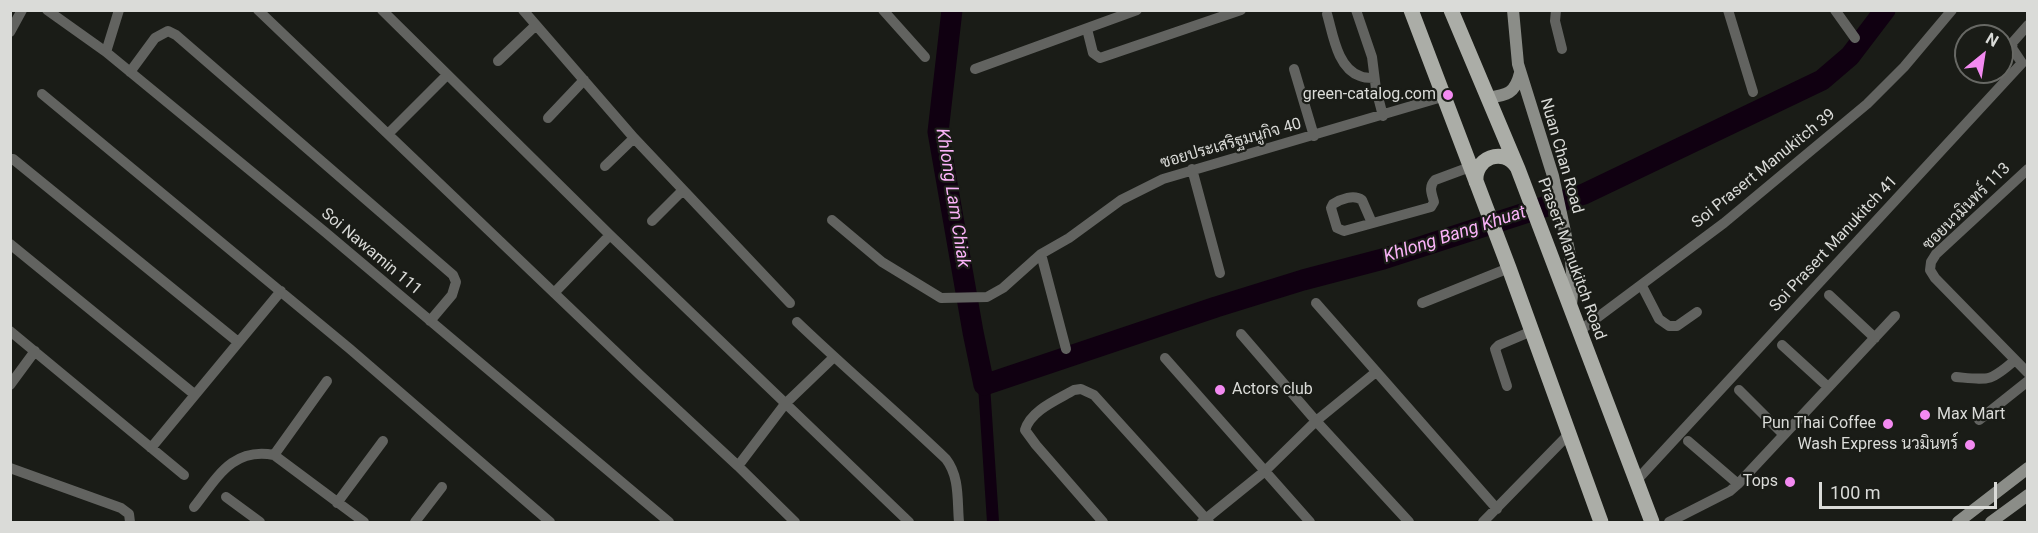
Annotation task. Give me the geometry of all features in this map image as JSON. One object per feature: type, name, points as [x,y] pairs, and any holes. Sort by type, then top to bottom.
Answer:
[{"type":"main road","points":[[1411,10],[1532,332],[1598,521]]},
{"type":"main road","name":"Prasert Manukitch Road","points":[[1452,10],[1518,169],[1652,522]]},
{"type":"main road","name":"Nuan Chan Road","points":[[1513,10],[1520,72],[1553,176],[1571,260],[1573,285],[1571,310]]},
{"type":"main road","points":[[1487,98],[1511,93],[1517,84],[1520,72]]},
{"type":"main road","points":[[1477,188],[1475,174],[1482,162],[1488,158],[1495,156],[1509,159],[1518,169]]},
{"type":"main road","points":[[1958,522],[2028,468]]},
{"type":"main road","points":[[1991,522],[2028,495]]},
{"type":"street","points":[[10,32],[22,10]]},
{"type":"street","name":"Soi Nawamin 111","points":[[47,10],[106,52],[669,522]]},
{"type":"street","points":[[106,52],[119,10]]},
{"type":"street","points":[[258,10],[795,522]]},
{"type":"street","points":[[382,10],[610,236],[909,522]]},
{"type":"street","points":[[523,10],[634,138],[790,303]]},
{"type":"street","points":[[884,10],[925,57]]},
{"type":"street","points":[[975,69],[1137,10]]},
{"type":"street","points":[[1087,29],[1093,52],[1100,58],[1240,10]]},
{"type":"street","points":[[1356,10],[1372,57],[1374,78],[1383,116]]},
{"type":"street","points":[[1556,10],[1562,49]]},
{"type":"street","points":[[1728,10],[1753,92]]},
{"type":"street","points":[[1835,10],[1855,38]]},
{"type":"street","name":"Soi Prasert Manukitch 39","points":[[1578,332],[1733,216],[1868,104],[1904,67],[1952,10]]},
{"type":"street","points":[[1328,14],[1337,50],[1347,67],[1360,77],[1374,78]]},
{"type":"street","points":[[498,62],[536,25]]},
{"type":"street","name":"Soi Prasert Manukitch 41","points":[[1636,481],[2025,66],[2012,48],[2013,42],[2028,25]]},
{"type":"street","points":[[130,72],[155,38],[168,31],[176,34],[453,275],[456,282],[452,295],[430,321]]},
{"type":"street","points":[[1294,69],[1314,136]]},
{"type":"street","points":[[388,134],[447,75]]},
{"type":"street","points":[[548,118],[584,80]]},
{"type":"street","points":[[42,94],[350,349],[550,522]]},
{"type":"street","name":"ซอยประเสริฐมนูกิจ 40","points":[[832,220],[882,262],[941,298],[987,297],[1003,288],[1041,254],[1069,238],[1121,201],[1163,178],[1442,97]]},
{"type":"street","points":[[605,166],[634,138]]},
{"type":"street","points":[[13,159],[238,342]]},
{"type":"street","points":[[1372,224],[1431,207],[1434,202],[1430,188],[1435,180],[1470,167]]},
{"type":"street","name":"ซอยนวมินทร์ 113","points":[[2028,169],[1936,254],[1931,262],[1930,270],[1935,278],[2028,372]]},
{"type":"street","points":[[1192,170],[1221,273]]},
{"type":"street","points":[[652,220],[683,190]]},
{"type":"street","points":[[555,292],[610,236]]},
{"type":"street","points":[[10,244],[194,394]]},
{"type":"street","points":[[1041,254],[1066,349]]},
{"type":"street","points":[[1422,303],[1506,261]]},
{"type":"street","points":[[1642,286],[1659,319],[1669,326],[1677,326],[1697,312]]},
{"type":"street","points":[[151,448],[281,291]]},
{"type":"street","points":[[1830,295],[1875,338]]},
{"type":"street","points":[[1316,303],[1497,509]]},
{"type":"street","points":[[1669,522],[1730,491],[1738,484],[1895,316]]},
{"type":"street","points":[[797,322],[891,406],[953,469],[959,522]]},
{"type":"street","points":[[10,330],[184,475]]},
{"type":"street","points":[[1506,386],[1495,349],[1499,345],[1532,332]]},
{"type":"street","points":[[1241,334],[1316,421],[1409,522]]},
{"type":"street","points":[[1782,345],[1828,387]]},
{"type":"street","points":[[10,385],[35,351]]},
{"type":"street","points":[[738,466],[785,404],[834,357]]},
{"type":"street","points":[[1165,358],[1310,522]]},
{"type":"street","points":[[1956,376],[1991,379],[2015,360]]},
{"type":"street","points":[[1103,522],[1036,446],[1025,430],[1027,422],[1034,414],[1074,390],[1081,388],[1089,390],[1094,395],[1205,521],[1265,471],[1316,421],[1376,372]]},
{"type":"street","points":[[274,455],[327,381]]},
{"type":"street","points":[[1979,420],[2028,381]]},
{"type":"street","points":[[1739,390],[1784,435]]},
{"type":"street","points":[[1483,522],[1569,434]]},
{"type":"street","points":[[337,503],[383,441]]},
{"type":"street","points":[[1688,441],[1738,484]]},
{"type":"street","points":[[194,507],[225,468],[248,454],[261,453],[274,455],[364,522]]},
{"type":"street","points":[[10,468],[121,508],[129,514],[130,522]]},
{"type":"street","points":[[415,522],[442,487]]},
{"type":"street","points":[[226,497],[260,522]]},
{"type":"waterway","name":"Khlong Bang Khuat","points":[[952,10],[938,132],[984,385],[1216,307],[1303,280],[1383,259],[1584,194],[1822,80],[1850,56],[1885,10]]},
{"type":"waterway","points":[[984,385],[993,522]]},
{"type":"place","name":"green-catalog.com","points":[[1448,95]]},
{"type":"place","name":"Actors club","points":[[1220,390]]},
{"type":"place","name":"Max Mart","points":[[1925,415]]},
{"type":"place","name":"Pun Thai Coffee","points":[[1888,424]]},
{"type":"place","name":"Wash Express นวมินทร์","points":[[1970,445]]},
{"type":"place","name":"Tops","points":[[1790,482]]},
{"type":"water label","name":"Khlong Lam Chiak","points":[[952,198]]}]
